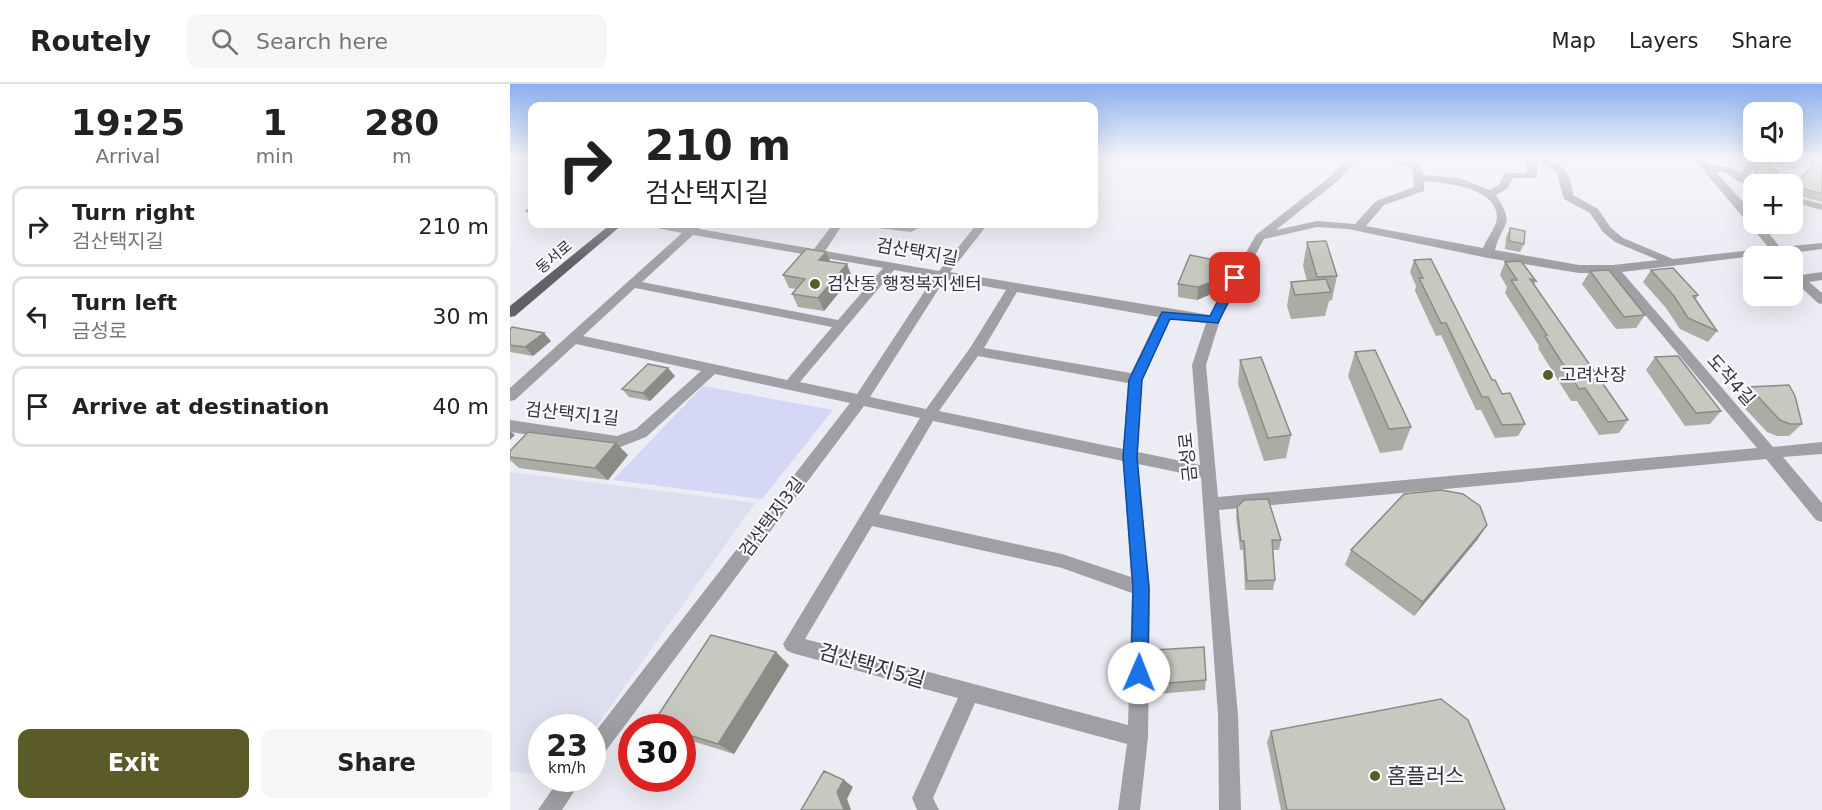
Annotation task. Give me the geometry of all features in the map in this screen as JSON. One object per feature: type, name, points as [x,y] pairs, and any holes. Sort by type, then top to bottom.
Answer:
[{"type":"main road","name":"동서로","points":[[510,313],[612,228]]},
{"type":"street","name":"금성로","points":[[1230,810],[1228,715],[1199,365],[1214,321],[1260,237],[1317,192]]},
{"type":"street","points":[[1358,228],[1380,203],[1412,192]]},
{"type":"street","points":[[1485,192],[1490,194],[1502,214],[1501,225],[1491,238],[1488,254]]},
{"type":"street","points":[[1490,194],[1494,192]]},
{"type":"street","points":[[1567,192],[1568,197],[1594,211],[1607,230],[1619,240],[1674,262]]},
{"type":"street","points":[[1728,192],[1743,210]]},
{"type":"street","points":[[1803,202],[1822,207]]},
{"type":"street","points":[[1260,237],[1317,224],[1358,228],[1488,254],[1579,269],[1613,269],[1743,257]]},
{"type":"street","name":"검산택지1길","points":[[510,396],[694,228]]},
{"type":"street","name":"검산택지길","points":[[700,228],[817,253],[1214,321]]},
{"type":"street","points":[[817,253],[835,228]]},
{"type":"street","name":"검산택지3길","points":[[606,735],[860,402],[942,275],[979,228]]},
{"type":"street","points":[[1763,234],[1773,246]]},
{"type":"street","points":[[1803,250],[1822,246]]},
{"type":"street","points":[[791,384],[839,324],[891,266]]},
{"type":"street","name":"도작4길","points":[[1613,269],[1665,334],[1771,452],[1822,515]]},
{"type":"street","points":[[1803,275],[1822,276]]},
{"type":"street","points":[[1803,282],[1822,300]]},
{"type":"street","points":[[633,284],[839,324]]},
{"type":"street","name":"검산택지5길","points":[[970,693],[792,644],[929,415],[975,351],[1014,287]]},
{"type":"street","points":[[1129,810],[1138,737],[1141,588],[1130,457],[1135,380],[1166,314]]},
{"type":"street","points":[[575,339],[791,384],[860,402],[1209,473]]},
{"type":"street","points":[[975,351],[1135,380]]},
{"type":"street","name":"검산택지1길","points":[[510,426],[618,442],[641,433],[712,369]]},
{"type":"street","points":[[1212,504],[1822,448]]},
{"type":"street","points":[[868,518],[1062,561],[1141,588]]},
{"type":"street","points":[[928,810],[922,798],[970,693],[1138,737]]},
{"type":"street","points":[[549,810],[562,792]]},
{"type":"shaded area","points":[[703,386],[833,410],[762,499],[613,480]]},
{"type":"shaded area","points":[[510,472],[755,503],[605,714],[528,714],[528,774],[510,771]]},
{"type":"building","points":[[1510,228],[1525,231],[1524,244],[1509,241]]},
{"type":"building","points":[[1326,241],[1337,276],[1317,277],[1307,242]]},
{"type":"building","points":[[806,249],[826,252],[819,260],[847,264],[818,298],[792,294],[805,279],[783,275]]},
{"type":"building","points":[[1190,255],[1224,262],[1217,280],[1198,287],[1178,284]]},
{"type":"building","points":[[1431,259],[1492,380],[1495,380],[1502,394],[1510,393],[1525,424],[1502,425],[1488,397],[1482,397],[1446,323],[1441,323],[1419,278],[1423,278],[1414,260]]},
{"type":"building","points":[[1521,261],[1536,281],[1530,279],[1628,420],[1608,422],[1585,388],[1579,389],[1511,280],[1517,280],[1505,262]]},
{"type":"building","points":[[1673,268],[1698,295],[1693,296],[1717,331],[1688,318],[1674,296],[1651,270]]},
{"type":"building","points":[[1609,270],[1645,315],[1624,317],[1590,271]]},
{"type":"building","points":[[1326,279],[1331,292],[1295,295],[1291,282]]},
{"type":"building","points":[[512,327],[544,333],[525,347],[510,345]]},
{"type":"building","points":[[1375,350],[1411,427],[1389,429],[1355,352]]},
{"type":"building","points":[[1678,356],[1721,411],[1696,413],[1655,357]]},
{"type":"building","points":[[1261,357],[1291,435],[1268,438],[1240,360]]},
{"type":"building","points":[[648,364],[668,368],[643,393],[622,389]]},
{"type":"building","points":[[1789,385],[1795,396],[1802,424],[1790,424],[1780,420],[1749,387]]},
{"type":"building","points":[[528,432],[616,443],[595,468],[510,457],[510,451]]},
{"type":"building","points":[[1441,490],[1463,494],[1480,506],[1487,525],[1423,602],[1351,550],[1404,494]]},
{"type":"building","points":[[1268,499],[1281,540],[1272,540],[1275,580],[1247,581],[1244,541],[1241,541],[1237,507],[1244,500]]},
{"type":"building","points":[[711,635],[776,652],[718,744],[696,737],[696,714],[659,714]]},
{"type":"building","points":[[1204,647],[1206,680],[1157,684],[1154,650]]},
{"type":"building","name":"홈플러스","points":[[1441,699],[1468,720],[1505,810],[1287,810],[1271,731]]},
{"type":"building","points":[[824,771],[844,780],[837,792],[844,810],[801,810]]},
{"type":"place","name":"검산동 행정복지센터","points":[[815,284]]},
{"type":"place","name":"고려산장","points":[[1548,375]]},
{"type":"place","name":"홈플러스","points":[[1375,776]]},
{"type":"route","points":[[1139,673],[1141,588],[1130,457],[1135,380],[1166,314],[1214,321],[1235,278]]}]
